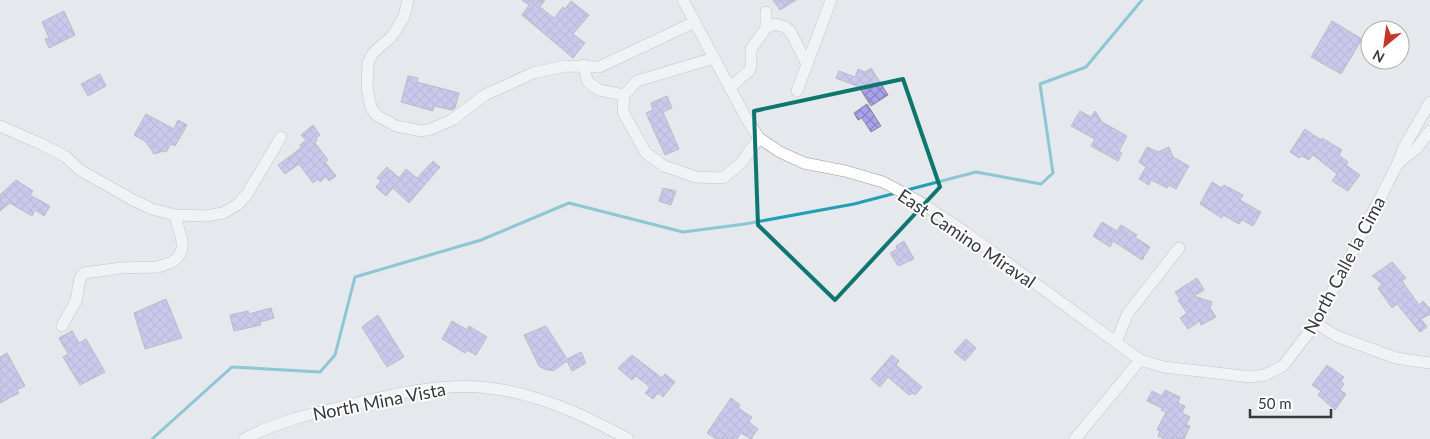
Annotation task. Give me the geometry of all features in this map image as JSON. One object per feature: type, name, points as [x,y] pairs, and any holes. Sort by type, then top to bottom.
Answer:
[{"type":"street","points":[[408,0],[404,17],[396,30],[373,53],[368,63],[367,88],[370,107],[376,115],[396,126],[422,131],[452,120],[485,95],[533,73],[560,66],[584,65],[599,67],[695,22]]},
{"type":"street","name":"East Camino Miraval","points":[[683,0],[759,138],[780,152],[804,163],[845,171],[883,182],[920,202],[965,232],[1140,360]]},
{"type":"street","points":[[796,91],[831,0]]},
{"type":"street","points":[[766,12],[766,28]]},
{"type":"street","points":[[730,86],[749,71],[752,49],[766,28],[775,24],[785,27],[790,31],[807,64]]},
{"type":"street","points":[[714,58],[637,81],[624,95],[624,112],[646,153],[664,166],[696,177],[722,178],[741,163],[759,138]]},
{"type":"street","points":[[584,65],[588,82],[599,90],[624,95]]},
{"type":"street","name":"North Calle la Cima","points":[[1140,360],[1164,367],[1251,377],[1266,375],[1283,366],[1316,323],[1398,163],[1403,149],[1430,102]]},
{"type":"street","points":[[0,126],[66,157],[80,170],[152,209],[175,214],[205,216],[223,213],[237,205],[247,194],[281,137]]},
{"type":"street","name":"North Calle la Cima","points":[[1398,163],[1416,149],[1430,131]]},
{"type":"street","points":[[62,326],[76,301],[79,281],[84,273],[121,268],[158,267],[172,262],[178,257],[182,249],[182,241],[175,214]]},
{"type":"street","points":[[1116,342],[1128,313],[1179,248]]},
{"type":"street","points":[[1316,323],[1336,336],[1396,358],[1430,363]]},
{"type":"street","points":[[1075,439],[1140,360]]},
{"type":"street","name":"North Mina Vista","points":[[244,439],[281,422],[415,391],[450,387],[478,387],[499,389],[567,408],[628,439]]},
{"type":"highlighted area","points":[[903,79],[940,187],[835,300],[758,225],[754,111]]},
{"type":"building","points":[[522,0],[545,0],[540,7],[554,18],[571,1],[589,15],[573,34],[585,43],[573,58],[522,15],[529,5]]},
{"type":"building","points":[[773,0],[796,0],[780,10]]},
{"type":"building","points":[[64,11],[75,35],[49,48],[45,39],[49,38],[42,22]]},
{"type":"building","points":[[1332,21],[1360,38],[1360,42],[1341,74],[1311,57]]},
{"type":"building","points":[[871,68],[888,95],[871,106],[859,87],[836,78],[839,71],[855,77],[858,69],[865,72]]},
{"type":"building","points":[[100,74],[106,86],[88,96],[81,84]]},
{"type":"building","points":[[408,76],[418,78],[417,82],[459,93],[455,108],[452,110],[434,106],[433,111],[401,102]]},
{"type":"building","points":[[667,96],[672,108],[663,112],[679,149],[665,155],[646,113],[653,110],[651,103]]},
{"type":"building","points":[[867,104],[881,126],[871,132],[862,118],[858,120],[854,113]]},
{"type":"building","points":[[1080,111],[1091,117],[1095,111],[1102,122],[1127,136],[1119,151],[1122,153],[1118,161],[1091,146],[1095,139],[1071,126]]},
{"type":"building","points":[[146,114],[174,129],[178,120],[187,125],[175,146],[171,144],[166,152],[154,154],[146,142],[134,135]]},
{"type":"building","points":[[313,125],[320,135],[316,138],[315,143],[328,160],[325,162],[336,176],[329,181],[326,177],[320,182],[318,179],[313,183],[299,164],[285,174],[278,165],[301,148],[300,145],[306,140],[301,135]]},
{"type":"building","points":[[1305,129],[1321,140],[1322,138],[1342,150],[1339,155],[1348,162],[1346,165],[1360,175],[1348,191],[1332,181],[1337,174],[1313,155],[1309,160],[1302,156],[1299,158],[1290,152]]},
{"type":"building","points":[[1147,147],[1158,152],[1169,147],[1173,157],[1189,166],[1176,189],[1169,185],[1167,188],[1151,180],[1149,185],[1139,179],[1146,167],[1139,162]]},
{"type":"building","points":[[433,161],[440,167],[409,203],[393,188],[386,196],[376,187],[381,181],[377,178],[387,167],[399,178],[406,169],[417,178]]},
{"type":"building","points":[[16,180],[33,191],[30,195],[50,206],[44,216],[35,210],[32,216],[10,203],[0,211],[0,195]]},
{"type":"building","points":[[1212,182],[1222,188],[1224,185],[1243,195],[1240,200],[1261,212],[1253,226],[1242,220],[1239,224],[1223,215],[1222,218],[1200,204]]},
{"type":"building","points":[[663,188],[676,191],[671,205],[659,201]]},
{"type":"building","points":[[1102,222],[1117,231],[1121,225],[1137,235],[1135,237],[1150,247],[1142,260],[1113,241],[1110,247],[1093,236]]},
{"type":"building","points":[[904,241],[914,259],[898,266],[890,253],[897,249],[896,246]]},
{"type":"building","points":[[1392,262],[1406,278],[1402,281],[1419,305],[1423,301],[1430,309],[1430,314],[1421,319],[1427,327],[1420,332],[1397,304],[1392,308],[1378,288],[1382,284],[1372,276]]},
{"type":"building","points":[[1197,278],[1204,290],[1194,296],[1212,302],[1210,308],[1216,317],[1201,325],[1200,321],[1188,329],[1180,318],[1187,313],[1175,292]]},
{"type":"building","points":[[166,299],[182,338],[145,349],[134,313]]},
{"type":"building","points":[[271,308],[274,318],[260,322],[261,325],[234,331],[230,315],[248,311],[249,314]]},
{"type":"building","points":[[378,315],[404,357],[387,367],[362,327]]},
{"type":"building","points":[[452,321],[467,330],[469,326],[487,337],[476,355],[467,350],[465,353],[442,339]]},
{"type":"building","points":[[546,326],[567,359],[581,352],[586,363],[572,371],[567,361],[553,371],[539,366],[524,335]]},
{"type":"building","points":[[72,331],[79,343],[86,339],[105,372],[80,385],[63,357],[68,354],[59,338]]},
{"type":"building","points":[[966,339],[976,348],[965,361],[954,352]]},
{"type":"building","points":[[7,353],[25,386],[17,390],[19,393],[0,403],[0,357]]},
{"type":"building","points":[[632,355],[662,378],[665,374],[675,382],[663,397],[658,393],[653,399],[645,393],[650,387],[636,376],[632,380],[618,368]]},
{"type":"building","points":[[892,355],[899,361],[896,365],[922,387],[915,395],[913,393],[909,395],[888,377],[880,387],[871,379]]},
{"type":"building","points":[[1327,365],[1344,377],[1341,381],[1344,384],[1340,390],[1346,394],[1335,410],[1318,395],[1321,391],[1312,385]]},
{"type":"building","points":[[1165,390],[1180,397],[1178,403],[1185,406],[1182,413],[1190,417],[1186,425],[1190,426],[1184,439],[1165,439],[1158,436],[1160,431],[1157,430],[1166,412],[1147,401],[1152,391],[1162,396]]},
{"type":"building","points":[[731,398],[740,405],[738,408],[752,417],[749,422],[758,429],[751,439],[741,433],[737,439],[716,439],[707,433]]},
{"type":"waterway","points":[[907,190],[976,172],[1041,184],[1053,173],[1040,84],[1086,67],[1142,0]]},
{"type":"waterway","points":[[152,439],[232,367],[320,372],[335,355],[355,277],[481,240],[569,203],[683,232],[745,224],[854,204],[896,193]]}]
